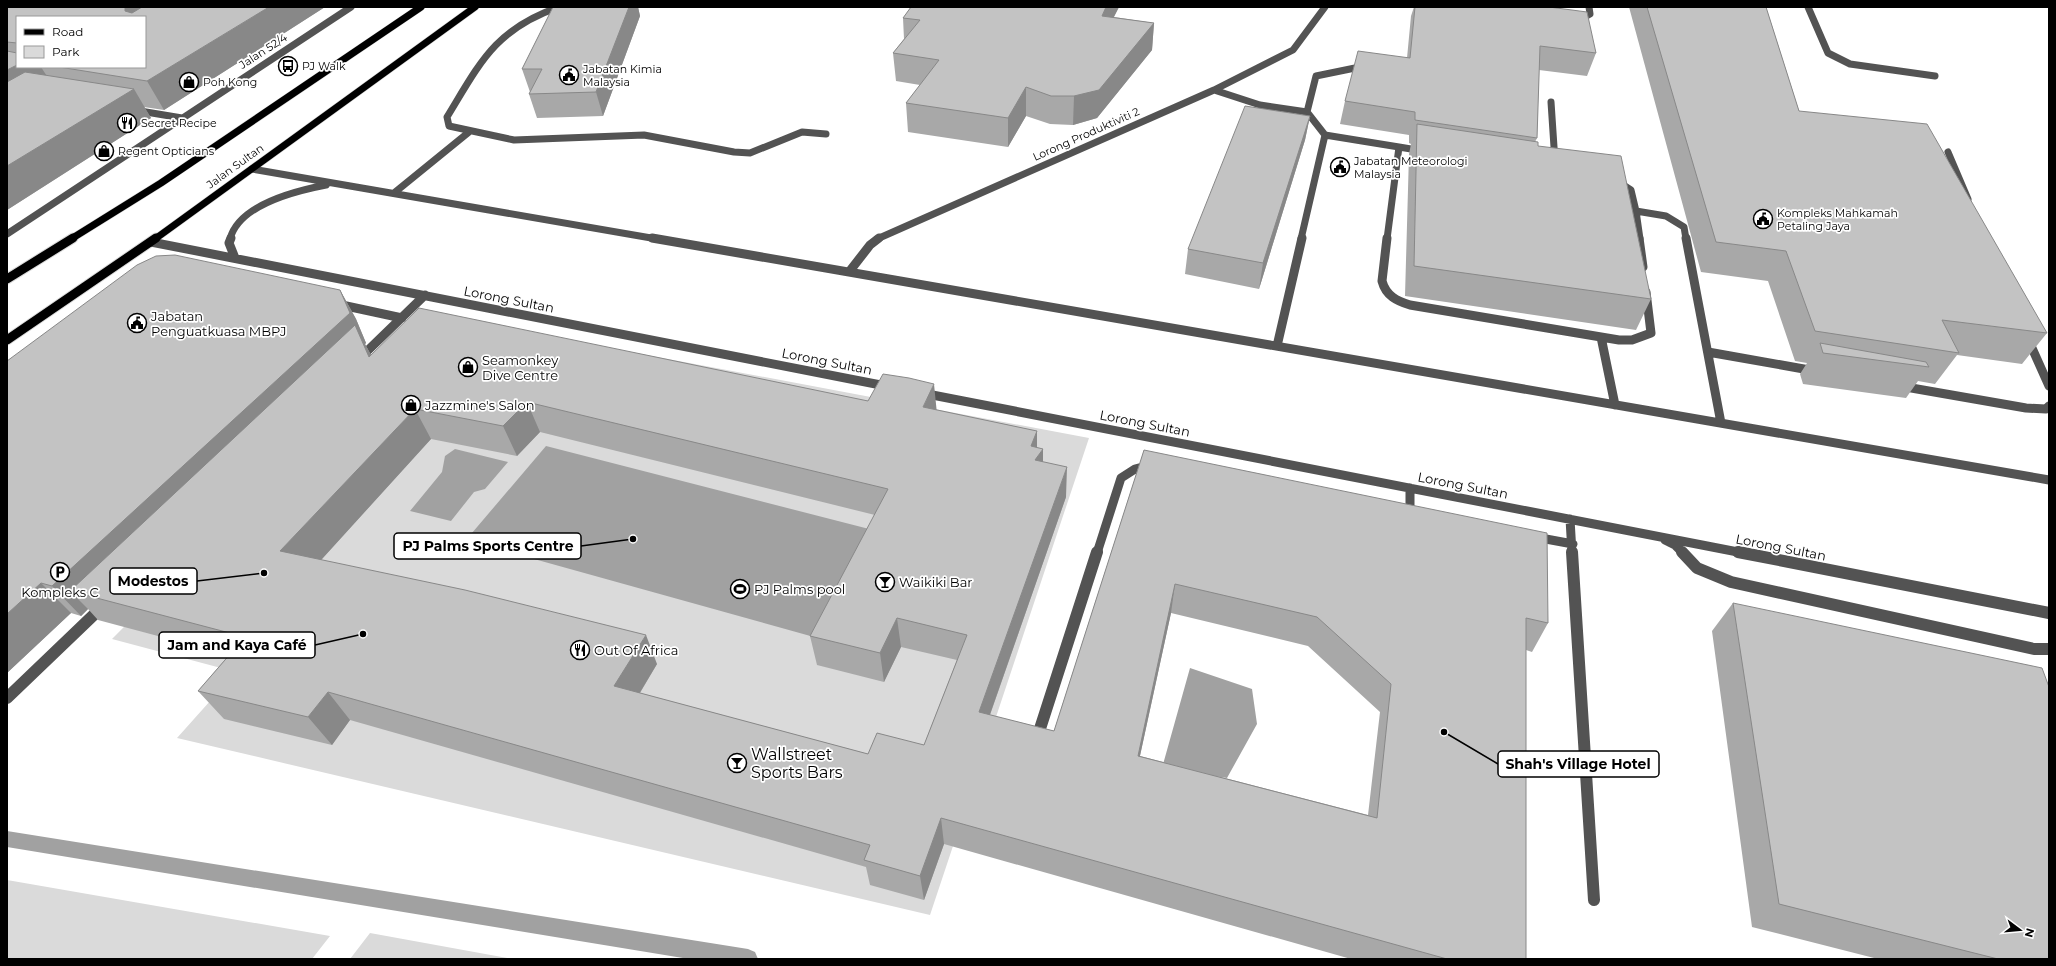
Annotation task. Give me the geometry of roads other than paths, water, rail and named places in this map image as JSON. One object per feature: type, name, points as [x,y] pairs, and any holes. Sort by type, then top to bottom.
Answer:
[{"type":"main road","name":"Jalan Sultan","points":[[7,280],[161,183],[421,7]]},
{"type":"main road","name":"Jalan Sultan","points":[[7,340],[151,242],[475,7]]},
{"type":"street","name":"Jalan 52/4","points":[[7,234],[351,7]]},
{"type":"street","points":[[559,7],[516,25],[490,48],[447,117],[449,126],[468,132],[514,140],[644,135],[734,152],[750,153],[802,132],[826,134]]},
{"type":"street","name":"Lorong Produktiviti 2","points":[[849,272],[870,245],[880,237],[1214,90],[1293,50],[1325,7]]},
{"type":"street","points":[[1568,17],[1583,18],[1590,14],[1589,7]]},
{"type":"street","points":[[1808,7],[1828,53],[1838,59],[1850,64],[1935,76]]},
{"type":"street","points":[[1306,112],[1316,76],[1329,72],[1355,68]]},
{"type":"street","points":[[1214,90],[1260,105],[1306,112],[1325,135],[1430,152]]},
{"type":"street","points":[[1548,169],[1556,170],[1551,102]]},
{"type":"street","points":[[125,108],[182,118]]},
{"type":"street","points":[[394,193],[468,132]]},
{"type":"street","points":[[1277,346],[1325,135]]},
{"type":"street","points":[[1399,147],[1382,281],[1383,288],[1389,295],[1410,305],[1601,337],[1632,340],[1651,333],[1636,211],[1631,190],[1614,180],[1607,178]]},
{"type":"street","points":[[1948,152],[1973,210]]},
{"type":"street","points":[[252,169],[2049,480]]},
{"type":"street","points":[[235,258],[229,245],[230,238],[237,225],[251,212],[291,192],[336,184]]},
{"type":"street","points":[[1636,211],[1666,216],[1684,227],[1721,423]]},
{"type":"street","name":"Lorong Sultan","points":[[151,242],[897,388]]},
{"type":"street","points":[[262,276],[270,265]]},
{"type":"street","points":[[350,367],[425,295]]},
{"type":"street","points":[[325,302],[402,318]]},
{"type":"street","points":[[2024,328],[2049,386]]},
{"type":"street","points":[[1601,337],[1615,405]]},
{"type":"street","points":[[1708,352],[1824,372]]},
{"type":"street","points":[[1894,385],[2026,408],[2046,409],[2049,406]]},
{"type":"street","name":"Lorong Sultan","points":[[913,391],[2049,613]]},
{"type":"street","points":[[1037,738],[1121,478],[1135,469],[1159,465]]},
{"type":"street","points":[[1394,509],[1413,513],[1410,488]]},
{"type":"street","points":[[1570,519],[1573,544],[1594,900]]},
{"type":"street","points":[[1521,534],[1573,544]]},
{"type":"street","points":[[1658,537],[1675,545],[1697,568],[1731,582],[2034,649],[2049,649]]},
{"type":"street","points":[[7,698],[110,599]]},
{"type":"waterway","points":[[7,839],[748,959]]},
{"type":"place","name":"PJ Walk","points":[[288,66]]},
{"type":"place","name":"Jabatan Kimia Malaysia","points":[[569,75]]},
{"type":"place","name":"Poh Kong","points":[[189,82]]},
{"type":"place","name":"Secret Recipe","points":[[127,123]]},
{"type":"place","name":"Regent Opticians","points":[[104,151]]},
{"type":"place","name":"Jabatan Meteorologi Malaysia","points":[[1340,167]]},
{"type":"place","name":"Kompleks Mahkamah Petaling Jaya","points":[[1763,219]]},
{"type":"place","name":"Jabatan Penguatkuasa MBPJ","points":[[137,323]]},
{"type":"place","name":"Seamonkey Dive Centre","points":[[468,367]]},
{"type":"place","name":"Jazzmine's Salon","points":[[411,405]]},
{"type":"place","name":"PJ Palms Sports Centre","points":[[633,539]]},
{"type":"place","name":"Kompleks C","points":[[60,572]]},
{"type":"place","name":"Modestos","points":[[264,573]]},
{"type":"place","name":"Waikiki Bar","points":[[885,582]]},
{"type":"place","name":"PJ Palms pool","points":[[740,589]]},
{"type":"place","name":"Jam and Kaya Café","points":[[363,634]]},
{"type":"place","name":"Out Of Africa","points":[[580,650]]},
{"type":"place","name":"Shah's Village Hotel","points":[[1444,732]]},
{"type":"place","name":"Wallstreet Sports Bars","points":[[737,763]]}]
